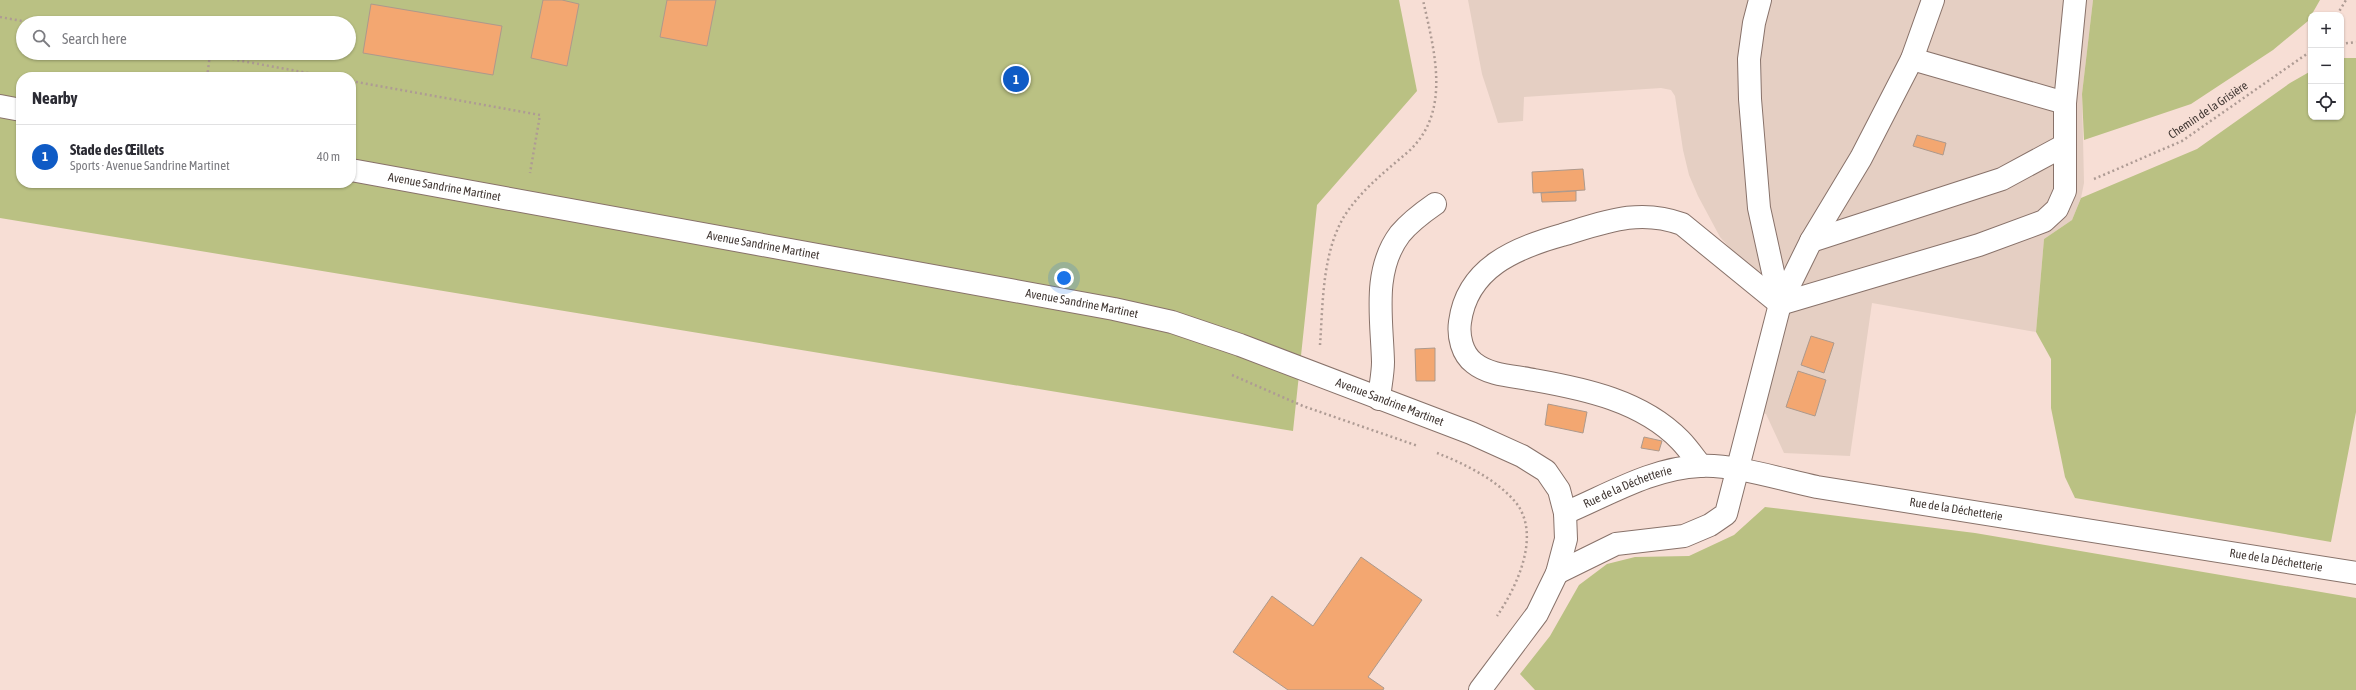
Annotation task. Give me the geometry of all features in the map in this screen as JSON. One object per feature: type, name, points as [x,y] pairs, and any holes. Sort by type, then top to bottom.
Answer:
[{"type":"street","points":[[1760,0],[1754,23],[1749,59],[1750,99],[1759,208],[1780,304]]},
{"type":"street","points":[[1557,573],[1616,544],[1684,536],[1710,525],[1726,514],[1735,470],[1780,304],[1811,241],[1861,158],[1912,59],[1933,0]]},
{"type":"street","points":[[1780,304],[1979,245],[2044,221],[2057,210],[2065,191],[2065,102],[2075,0]]},
{"type":"street","points":[[1912,59],[2065,102]]},
{"type":"street","points":[[0,106],[16,109]]},
{"type":"street","points":[[1811,241],[2002,178],[2065,145]]},
{"type":"street","name":"Avenue Sandrine Martinet","points":[[356,171],[1114,309],[1172,322],[1240,344],[1315,375],[1471,434],[1522,456],[1546,471],[1558,490],[1565,513],[1566,539],[1557,573],[1537,614],[1480,690]]},
{"type":"street","points":[[1379,399],[1383,364],[1379,316],[1380,287],[1386,261],[1399,235],[1414,219],[1435,204]]},
{"type":"street","points":[[1701,466],[1680,440],[1641,411],[1612,398],[1562,385],[1488,372],[1473,363],[1462,346],[1459,327],[1462,306],[1472,284],[1492,266],[1515,251],[1615,219],[1647,216],[1666,218],[1682,224],[1780,304]]},
{"type":"street","name":"Rue de la Déchetterie","points":[[1565,513],[1638,480],[1677,468],[1701,466],[1735,470],[1832,489],[2356,573]]},
{"type":"path","points":[[1315,375],[1320,351],[1325,283],[1335,238],[1345,216],[1365,190],[1411,149],[1431,122],[1437,92],[1434,52],[1423,0]]},
{"type":"path","points":[[2339,12],[2346,0]]},
{"type":"path","points":[[0,17],[16,20]]},
{"type":"path","points":[[2344,44],[2356,42]]},
{"type":"path","name":"Chemin de la Grisière","points":[[2065,191],[2182,141],[2308,53]]},
{"type":"path","points":[[208,72],[209,60]]},
{"type":"path","points":[[237,60],[303,72]]},
{"type":"path","points":[[356,82],[540,115],[530,176]]},
{"type":"path","points":[[1229,374],[1303,406],[1423,448]]},
{"type":"path","points":[[1430,450],[1456,461],[1502,490],[1517,505],[1524,520],[1526,536],[1524,556],[1517,578],[1493,622]]},
{"type":"shaded area","points":[[1468,0],[2093,0],[2082,94],[2084,183],[2081,198],[2072,220],[2044,239],[2036,332],[1872,303],[1850,456],[1784,453],[1766,414],[1752,410],[1780,304],[1720,237],[1698,196],[1689,175],[1683,150],[1675,96],[1671,90],[1661,88],[1524,97],[1523,121],[1498,123],[1482,74]]},
{"type":"green space","points":[[0,0],[1399,0],[1417,91],[1317,205],[1293,431],[0,218]]},
{"type":"green space","points":[[2093,0],[2320,0],[2313,12],[2308,12],[2308,21],[2273,50],[2191,104],[2084,140],[2082,94]]},
{"type":"green space","points":[[2344,58],[2356,58],[2356,412],[2331,542],[2075,498],[2065,477],[2051,408],[2051,359],[2036,332],[2044,239],[2072,220],[2081,198],[2197,149],[2290,83],[2308,73],[2308,120],[2344,120]]},
{"type":"green space","points":[[1765,507],[1975,533],[2356,598],[2356,690],[1535,690],[1520,674],[1550,636],[1579,585],[1607,564],[1635,557],[1689,556],[1734,535]]},
{"type":"building","points":[[543,0],[562,0],[579,4],[567,66],[531,58]]},
{"type":"building","points":[[667,0],[716,0],[707,46],[660,37]]},
{"type":"building","points":[[371,4],[502,26],[493,75],[363,53]]},
{"type":"building","points":[[1917,135],[1946,143],[1943,155],[1913,146]]},
{"type":"building","points":[[1583,169],[1585,190],[1533,193],[1532,172]]},
{"type":"building","points":[[1576,191],[1576,201],[1542,202],[1541,193]]},
{"type":"building","points":[[1811,336],[1834,343],[1824,373],[1801,365]]},
{"type":"building","points":[[1435,348],[1435,381],[1416,381],[1415,349]]},
{"type":"building","points":[[1798,371],[1826,380],[1815,416],[1786,407]]},
{"type":"building","points":[[1548,404],[1587,412],[1583,433],[1545,425]]},
{"type":"building","points":[[1644,437],[1662,441],[1659,451],[1641,448]]},
{"type":"building","points":[[1361,557],[1422,600],[1368,677],[1384,688],[1383,690],[1288,690],[1233,652],[1272,596],[1313,626]]},
{"type":"place","name":"Stade des Œillets","points":[[1016,79]]}]
